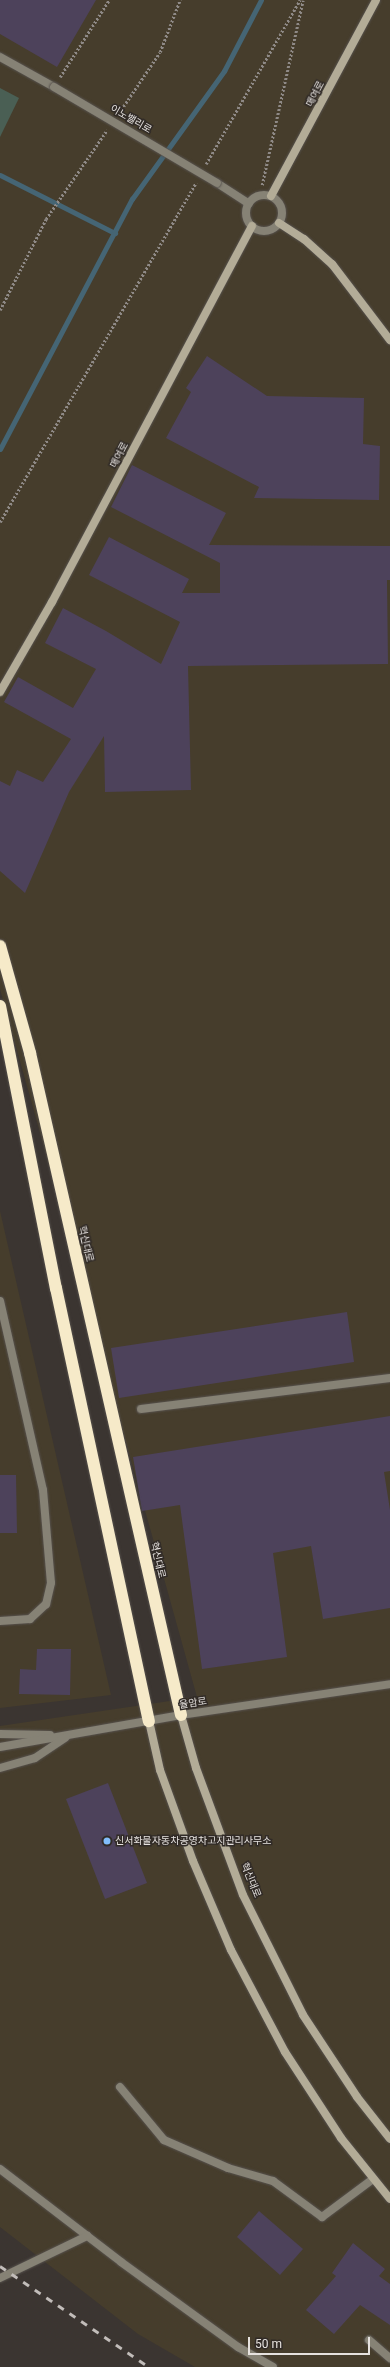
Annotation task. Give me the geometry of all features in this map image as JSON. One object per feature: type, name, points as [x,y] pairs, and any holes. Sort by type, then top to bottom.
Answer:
[{"type":"highway","name":"혁신대로","points":[[0,946],[30,1053],[181,1715]]},
{"type":"highway","points":[[0,1006],[56,1288],[149,1721]]},
{"type":"main road","name":"매여로","points":[[271,196],[376,0]]},
{"type":"main road","points":[[279,222],[304,239],[332,264],[390,340]]},
{"type":"main road","name":"매여로","points":[[0,692],[52,602],[252,226]]},
{"type":"main road","name":"혁신대로","points":[[181,1715],[196,1768],[243,1894],[303,2015],[357,2097],[390,2139]]},
{"type":"main road","points":[[149,1721],[160,1770],[193,1861],[231,1950],[285,2052],[341,2138],[390,2200]]},
{"type":"street","name":"이노밸리로","points":[[0,57],[217,183],[249,204]]},
{"type":"street","points":[[260,195],[271,196],[280,204],[281,210],[279,222],[266,231],[252,226],[246,213],[249,204],[260,195]]},
{"type":"street","points":[[0,1302],[43,1490],[51,1583],[46,1604],[30,1619],[0,1621]]},
{"type":"street","points":[[141,1409],[390,1378]]},
{"type":"street","name":"율암로","points":[[0,1747],[181,1715],[390,1684]]},
{"type":"street","points":[[0,1734],[70,1735]]},
{"type":"street","points":[[0,1768],[35,1758],[70,1735]]},
{"type":"street","points":[[120,2087],[164,2140],[228,2168],[273,2181],[322,2217],[373,2179]]},
{"type":"street","points":[[0,2169],[87,2236],[238,2347],[273,2367]]},
{"type":"street","points":[[0,2278],[87,2236]]},
{"type":"street","points":[[369,2340],[390,2358]]},
{"type":"path","points":[[54,87],[109,0]]},
{"type":"path","points":[[116,116],[160,52],[180,0]]},
{"type":"path","points":[[204,168],[302,0]]},
{"type":"path","points":[[260,195],[302,0]]},
{"type":"path","points":[[0,310],[46,219],[112,123]]},
{"type":"path","points":[[0,522],[196,181]]},
{"type":"shaded area","points":[[0,0],[390,0],[390,2367],[195,2367],[138,2334],[0,2227],[0,1726],[197,1697],[0,989]]},
{"type":"shaded area","points":[[0,1211],[111,1695],[0,1708]]},
{"type":"green space","points":[[0,88],[19,98],[0,137]]},
{"type":"building","points":[[0,0],[96,0],[57,67],[0,34]]},
{"type":"building","points":[[207,356],[267,396],[364,398],[363,444],[380,446],[379,500],[254,498],[259,487],[166,438],[191,392],[186,388]]},
{"type":"building","points":[[132,465],[226,513],[209,545],[390,546],[390,580],[387,580],[388,664],[188,666],[191,790],[105,792],[104,736],[69,792],[25,893],[0,871],[0,781],[10,786],[17,770],[43,782],[71,739],[4,702],[18,677],[73,708],[96,669],[45,643],[63,608],[106,631],[161,664],[180,622],[89,575],[109,537],[189,579],[182,593],[220,593],[220,563],[111,507]]},
{"type":"building","points":[[347,1312],[354,1362],[119,1398],[111,1348]]},
{"type":"building","points":[[390,1416],[390,1471],[384,1472],[390,1510],[390,1608],[323,1619],[311,1546],[273,1553],[287,1657],[202,1669],[180,1505],[142,1511],[133,1457]]},
{"type":"building","points":[[0,1475],[16,1475],[17,1533],[0,1533]]},
{"type":"building","points":[[37,1649],[71,1649],[70,1695],[19,1694],[20,1669],[36,1670]]},
{"type":"building","name":"신서화물자동차공영차고지관리사무소","points":[[108,1783],[147,1883],[105,1899],[66,1799]]},
{"type":"building","points":[[259,2211],[303,2249],[280,2275],[237,2237]]},
{"type":"building","points":[[353,2243],[385,2269],[379,2276],[390,2284],[390,2325],[360,2305],[334,2334],[306,2310],[336,2276],[332,2273]]},
{"type":"waterway","points":[[0,449],[132,199],[224,71],[261,0]]},
{"type":"waterway","points":[[0,175],[115,233]]},
{"type":"railway","points":[[0,2266],[149,2367]]},
{"type":"place","name":"신서화물자동차공영차고지관리사무소","points":[[107,1841]]}]
